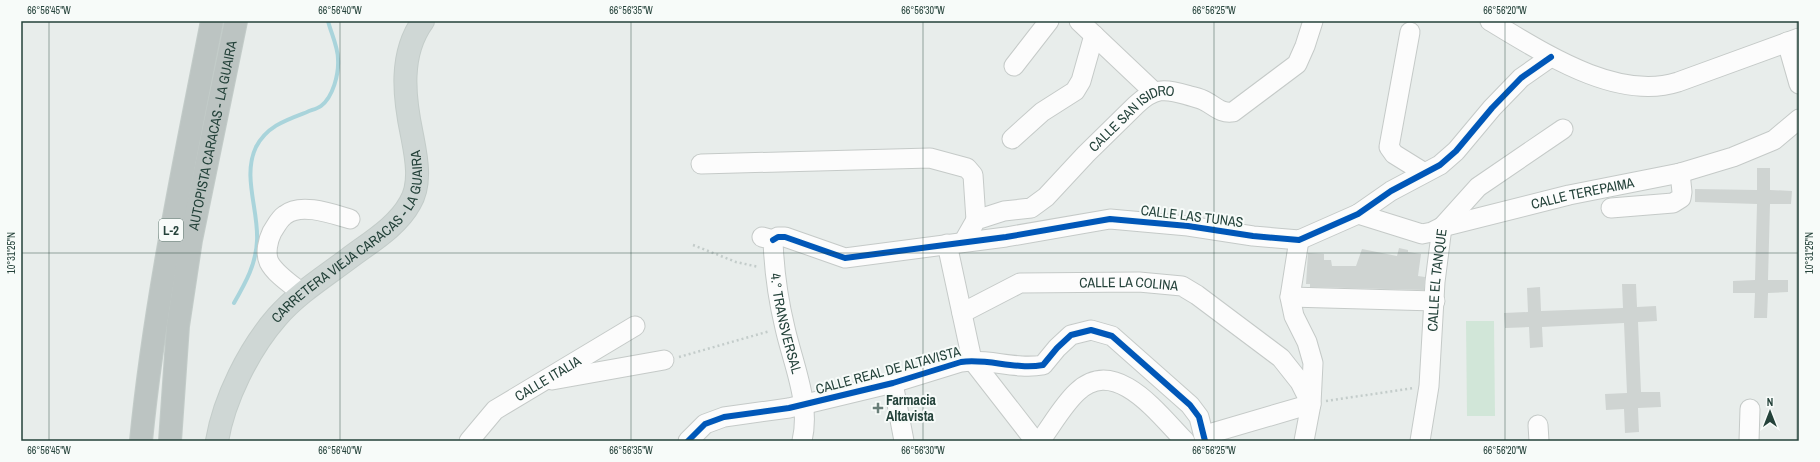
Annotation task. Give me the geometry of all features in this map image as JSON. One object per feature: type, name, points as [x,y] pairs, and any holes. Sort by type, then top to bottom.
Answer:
[{"type":"highway","name":"AUTOPISTA CARACAS - LA GUAIRA","points":[[141,441],[146,389],[163,277],[212,21]]},
{"type":"highway","name":"AUTOPISTA CARACAS - LA GUAIRA","points":[[170,441],[178,326],[191,240],[236,21]]},
{"type":"main road","name":"CARRETERA VIEJA CARACAS - LA GUAIRA","points":[[217,441],[219,425],[247,362],[262,337],[278,317],[302,293],[378,236],[403,215],[412,201],[416,187],[417,171],[405,78],[409,50],[423,21]]},
{"type":"street","points":[[1014,66],[1049,21]]},
{"type":"street","points":[[1079,21],[1154,92]]},
{"type":"street","name":"CALLE SAN ISIDRO","points":[[976,220],[1004,211],[1031,208],[1046,197],[1086,154],[1136,105],[1145,97],[1154,92],[1168,90],[1204,100],[1221,111],[1233,112],[1297,64],[1305,46],[1313,21]]},
{"type":"street","points":[[1490,21],[1551,57],[1612,82],[1657,87],[1678,82],[1793,40],[1799,84]]},
{"type":"street","points":[[1410,32],[1389,147],[1394,154],[1424,172]]},
{"type":"street","points":[[1012,139],[1042,112],[1075,91],[1081,81],[1094,35]]},
{"type":"street","name":"CALLE LAS TUNAS","points":[[767,238],[785,237],[846,258],[956,242],[1006,237],[1110,219],[1188,226],[1253,236],[1299,240],[1358,214],[1391,191],[1448,158],[1492,108],[1521,78],[1551,57]]},
{"type":"street","name":"CALLE TEREPAIMA","points":[[1358,214],[1422,234],[1432,232],[1442,227],[1569,195],[1680,173],[1734,157],[1774,140],[1799,118]]},
{"type":"street","name":"CALLE EL TANQUE","points":[[1420,441],[1428,386],[1435,301],[1435,282],[1442,227],[1478,187],[1562,128]]},
{"type":"street","points":[[700,164],[930,158],[967,168],[973,175],[976,220],[956,242],[962,313],[972,360],[1035,441]]},
{"type":"street","points":[[1611,208],[1673,203],[1681,198],[1682,192],[1680,173]]},
{"type":"street","points":[[302,293],[273,268],[269,261],[268,242],[278,223],[284,215],[292,210],[325,211],[350,219]]},
{"type":"street","name":"4.° TRANSVERSAL","points":[[767,238],[785,328],[804,404],[804,432],[802,441]]},
{"type":"street","points":[[1299,240],[1290,297],[1294,316],[1307,342],[1313,363],[1312,404],[1304,441]]},
{"type":"street","name":"CALLE LA COLINA","points":[[962,313],[1020,283],[1139,282],[1182,286],[1197,295],[1282,358],[1300,382],[1312,404]]},
{"type":"street","points":[[1290,297],[1435,301]]},
{"type":"street","name":"CALLE ITALIA","points":[[469,441],[495,410],[538,382],[635,326]]},
{"type":"street","name":"CALLE REAL DE ALTAVISTA","points":[[688,441],[705,424],[724,416],[804,404],[893,384],[961,362],[972,360],[1029,368],[1043,365],[1071,334],[1091,330],[1112,336],[1190,405],[1199,417],[1205,438]]},
{"type":"street","points":[[538,382],[664,360]]},
{"type":"street","points":[[1040,441],[1076,393],[1091,383],[1107,380],[1120,383],[1138,394],[1185,441]]},
{"type":"street","points":[[893,384],[904,441]]},
{"type":"street","points":[[1205,438],[1312,404]]},
{"type":"street","points":[[1749,441],[1750,409]]},
{"type":"path","points":[[693,245],[736,262],[774,271]]},
{"type":"path","points":[[664,360],[704,351],[785,328]]},
{"type":"path","points":[[1312,404],[1428,386]]},
{"type":"green space","points":[[1466,321],[1494,321],[1495,416],[1467,416]]},
{"type":"building","points":[[1757,168],[1770,168],[1770,190],[1792,191],[1791,204],[1770,204],[1768,280],[1788,280],[1788,292],[1768,293],[1767,318],[1754,318],[1755,293],[1733,293],[1733,281],[1755,280],[1757,204],[1695,202],[1695,189],[1757,190]]},
{"type":"building","points":[[1399,248],[1408,250],[1408,252],[1421,254],[1418,276],[1425,277],[1424,290],[1310,287],[1310,284],[1306,284],[1308,253],[1324,254],[1324,260],[1331,260],[1332,266],[1356,266],[1362,249],[1397,256]]},
{"type":"building","points":[[1622,284],[1636,284],[1637,307],[1656,306],[1657,321],[1638,322],[1641,392],[1660,392],[1661,407],[1638,408],[1639,432],[1625,433],[1624,409],[1606,410],[1605,394],[1627,393],[1624,323],[1542,327],[1543,347],[1530,348],[1529,327],[1505,328],[1504,313],[1528,312],[1527,288],[1540,287],[1541,311],[1623,308]]},
{"type":"waterway","points":[[234,303],[250,273],[255,257],[257,241],[256,218],[251,182],[252,158],[260,140],[271,129],[285,121],[319,107],[329,97],[336,78],[338,54],[328,21]]},
{"type":"cycle path","points":[[773,240],[778,237],[785,237],[845,258],[1006,237],[1110,219],[1188,226],[1253,236],[1299,240],[1358,214],[1391,191],[1440,165],[1456,151],[1492,108],[1521,78],[1551,57]]},
{"type":"cycle path","points":[[688,441],[705,424],[724,417],[789,408],[893,383],[961,362],[981,361],[1022,366],[1043,365],[1057,348],[1071,335],[1091,330],[1112,336],[1190,405],[1199,417],[1205,441]]},
{"type":"place","name":"Farmacia Altavista","points":[[878,408]]}]
